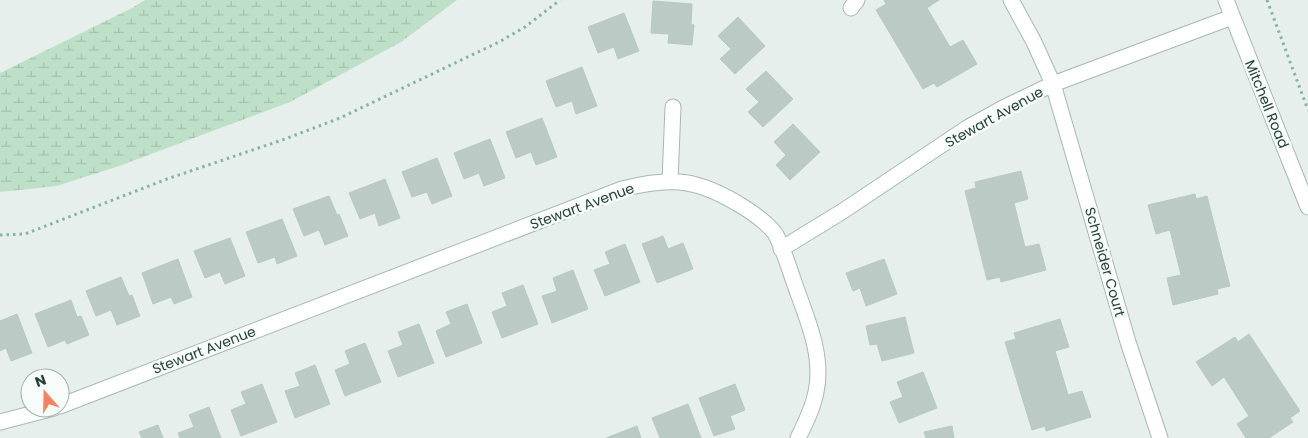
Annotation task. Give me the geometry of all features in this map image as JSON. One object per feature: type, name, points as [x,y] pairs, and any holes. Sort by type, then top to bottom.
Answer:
[{"type":"street","name":"Schneider Court","points":[[1011,0],[1054,84],[1128,342],[1160,438]]},
{"type":"street","name":"Mitchell Road","points":[[1226,0],[1308,207]]},
{"type":"street","name":"Stewart Avenue","points":[[70,402],[622,189],[641,184],[670,181],[695,183],[716,191],[752,212],[775,234],[781,249],[843,212],[967,128],[1003,108],[1054,84],[1232,17]]},
{"type":"street","points":[[670,181],[673,107]]},
{"type":"street","points":[[781,249],[812,334],[817,364],[816,392],[798,438]]},
{"type":"street","points":[[0,422],[20,417]]},
{"type":"path","points":[[0,234],[25,234],[167,179],[285,139],[340,118],[499,42],[525,27],[560,0]]},
{"type":"path","points":[[1266,0],[1308,110]]},
{"type":"green space","points":[[145,0],[457,0],[401,42],[290,102],[119,166],[57,186],[0,192],[0,73]]},
{"type":"building","points":[[884,0],[939,0],[927,8],[950,47],[963,40],[977,64],[937,87],[934,83],[923,89],[876,10],[886,4]]},
{"type":"building","points":[[653,1],[692,4],[691,24],[694,25],[692,45],[668,43],[669,34],[651,33]]},
{"type":"building","points":[[624,13],[639,51],[618,59],[614,47],[598,53],[588,27]]},
{"type":"building","points":[[738,17],[765,46],[735,74],[720,59],[731,49],[718,36]]},
{"type":"building","points":[[582,67],[597,106],[576,114],[572,101],[556,107],[546,81]]},
{"type":"building","points":[[766,71],[793,99],[763,127],[748,112],[759,102],[746,89]]},
{"type":"building","points":[[542,118],[557,157],[536,165],[531,152],[516,158],[506,132]]},
{"type":"building","points":[[793,124],[820,152],[790,180],[776,165],[786,155],[774,142]]},
{"type":"building","points":[[490,139],[505,178],[484,186],[479,173],[464,179],[454,153]]},
{"type":"building","points":[[437,158],[452,196],[432,204],[427,192],[412,197],[402,172]]},
{"type":"building","points":[[1021,171],[1028,199],[1014,203],[1025,247],[1039,244],[1046,270],[1001,282],[1000,277],[987,280],[965,191],[976,188],[975,182]]},
{"type":"building","points":[[385,179],[400,218],[379,226],[375,213],[360,219],[349,193]]},
{"type":"building","points":[[1195,194],[1196,199],[1207,196],[1230,286],[1217,289],[1218,294],[1173,305],[1167,278],[1181,275],[1170,230],[1156,234],[1148,205]]},
{"type":"building","points":[[329,196],[348,236],[325,245],[319,230],[304,236],[293,209]]},
{"type":"building","points":[[282,219],[297,256],[277,264],[275,257],[258,263],[246,232]]},
{"type":"building","points":[[663,236],[668,249],[683,243],[693,269],[657,283],[642,244]]},
{"type":"building","points":[[230,238],[245,276],[225,284],[220,272],[205,278],[194,251]]},
{"type":"building","points":[[625,244],[640,282],[605,296],[594,270],[610,264],[605,252]]},
{"type":"building","points":[[178,259],[192,297],[174,304],[171,297],[153,304],[142,273]]},
{"type":"building","points":[[884,259],[897,294],[866,306],[860,288],[853,291],[846,273]]},
{"type":"building","points":[[573,270],[588,309],[552,323],[542,296],[557,291],[553,278]]},
{"type":"building","points":[[121,277],[129,296],[132,295],[140,316],[117,325],[111,310],[96,316],[86,291]]},
{"type":"building","points":[[523,285],[538,324],[502,338],[492,312],[507,306],[502,293]]},
{"type":"building","points":[[71,300],[77,317],[81,316],[89,335],[67,344],[65,340],[48,347],[35,314]]},
{"type":"building","points":[[467,304],[482,343],[446,357],[436,331],[451,324],[446,312]]},
{"type":"building","points":[[17,314],[32,353],[11,361],[6,348],[0,351],[0,321]]},
{"type":"building","points":[[905,317],[914,353],[882,361],[877,344],[870,345],[866,326]]},
{"type":"building","points":[[1060,319],[1069,347],[1055,351],[1068,395],[1082,391],[1091,417],[1046,431],[1045,426],[1032,430],[1005,342],[1016,339],[1014,333]]},
{"type":"building","points":[[419,324],[434,363],[398,377],[388,351],[403,345],[398,332]]},
{"type":"building","points":[[1249,334],[1300,411],[1290,418],[1293,422],[1269,438],[1246,438],[1237,424],[1249,416],[1224,377],[1212,386],[1196,362],[1235,337],[1238,342]]},
{"type":"building","points":[[365,343],[381,382],[345,396],[335,370],[350,364],[345,351]]},
{"type":"building","points":[[315,365],[330,404],[295,418],[285,391],[300,386],[295,373]]},
{"type":"building","points":[[923,372],[937,408],[899,423],[890,402],[903,397],[897,382]]},
{"type":"building","points":[[262,384],[277,422],[241,436],[231,410],[246,404],[241,392]]},
{"type":"building","points":[[735,384],[745,410],[730,416],[735,429],[714,436],[699,398]]},
{"type":"building","points":[[688,404],[701,438],[660,438],[652,418]]},
{"type":"building","points":[[209,407],[221,438],[180,438],[178,433],[194,427],[189,415]]},
{"type":"building","points":[[158,425],[163,438],[142,438],[139,432]]},
{"type":"building","points":[[637,426],[641,438],[606,438]]},
{"type":"building","points":[[952,426],[954,438],[926,438],[924,432]]}]
